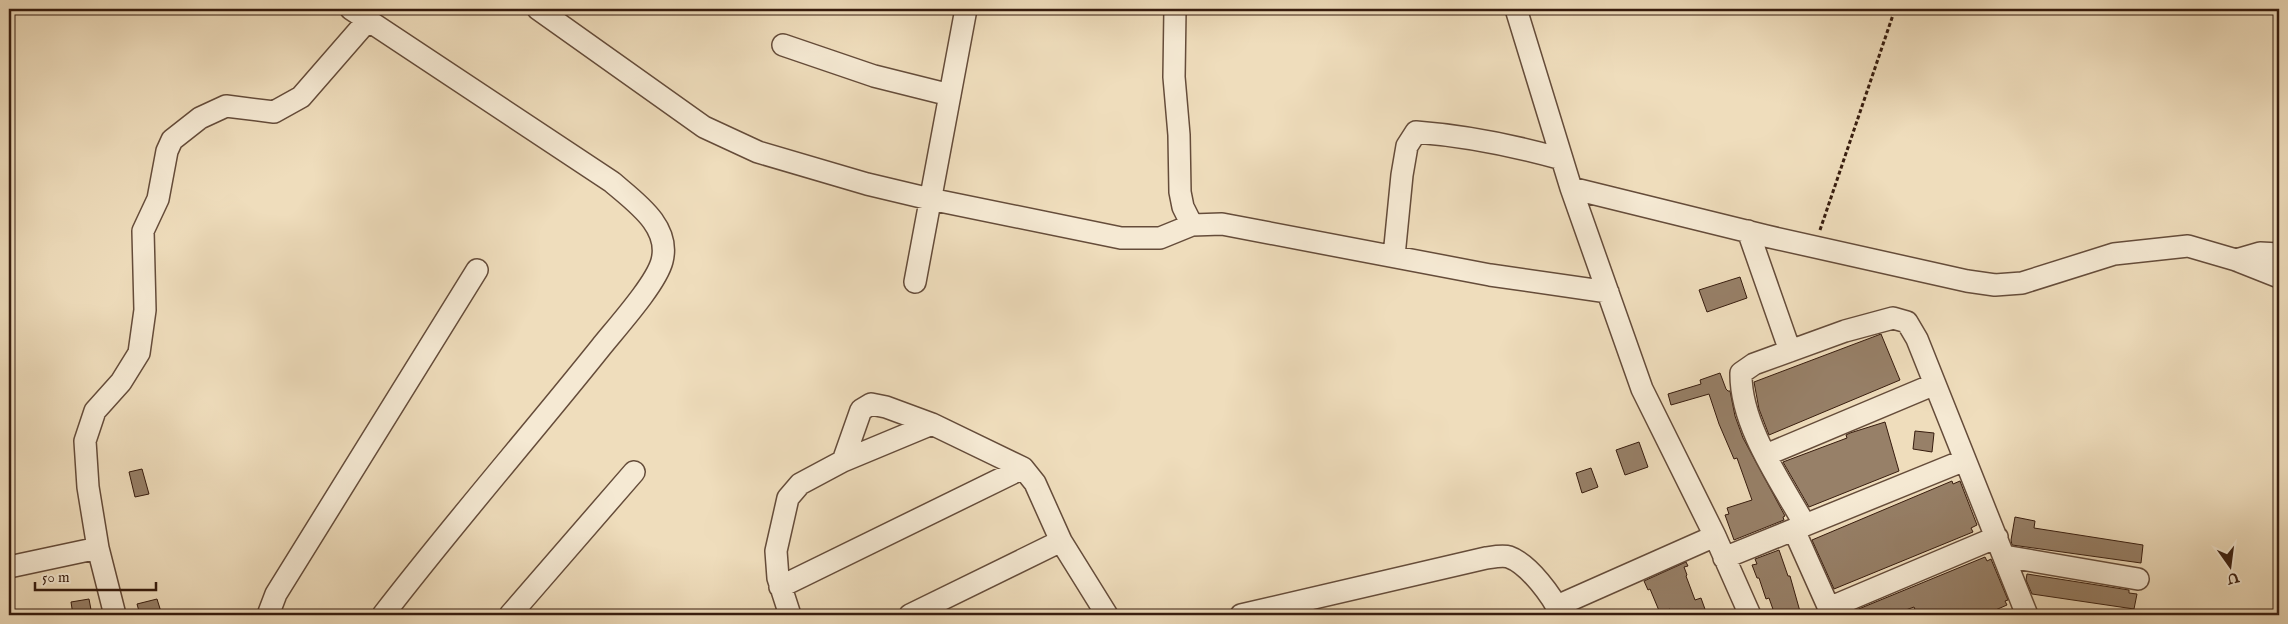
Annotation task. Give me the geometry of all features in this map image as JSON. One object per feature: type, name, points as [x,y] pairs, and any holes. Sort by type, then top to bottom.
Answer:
[{"type":"street","points":[[538,9],[704,127],[758,152],[867,184],[930,199],[1121,238],[1160,238],[1192,225],[1222,224],[1490,275],[1608,292]]},
{"type":"street","points":[[915,282],[966,9]]},
{"type":"street","points":[[1175,9],[1174,77],[1179,135],[1180,192],[1183,207],[1192,225]]},
{"type":"street","points":[[1516,9],[1571,188],[1642,389],[1715,536],[1750,615]]},
{"type":"street","points":[[115,615],[98,548],[88,487],[85,441],[96,411],[121,382],[140,353],[144,310],[144,231],[158,199],[167,151],[172,140],[200,118],[226,106],[274,112],[300,97],[360,14],[612,182],[647,212],[662,234],[662,260],[646,290],[564,393],[434,548],[383,615]]},
{"type":"street","points":[[783,44],[874,76],[950,96]]},
{"type":"street","points":[[1394,256],[1405,156],[1407,146],[1416,132],[1459,135],[1501,142],[1562,159]]},
{"type":"street","points":[[1571,188],[1748,232],[1967,281],[1995,284],[2022,283],[2114,254],[2188,246],[2236,260],[2279,277]]},
{"type":"street","points":[[1748,232],[1790,351]]},
{"type":"street","points":[[2236,260],[2260,253],[2279,254]]},
{"type":"street","points":[[268,615],[276,594],[477,270]]},
{"type":"street","points":[[2027,615],[2001,546],[1917,340],[1907,322],[1893,318],[1845,332],[1754,364],[1742,374],[1741,390],[1752,423],[1800,528],[1830,612],[2001,546],[2138,579]]},
{"type":"street","points":[[1766,455],[1935,384]]},
{"type":"street","points":[[843,461],[861,410],[871,404],[886,406],[932,424],[1023,468],[1035,483],[1061,541],[1100,613]]},
{"type":"street","points":[[790,615],[780,587],[776,551],[788,498],[800,484],[843,461],[932,424]]},
{"type":"street","points":[[1724,558],[1966,460]]},
{"type":"street","points":[[780,587],[1023,468]]},
{"type":"street","points":[[510,615],[634,472]]},
{"type":"street","points":[[1241,615],[1486,558],[1508,556],[1525,566],[1559,611],[1715,536]]},
{"type":"street","points":[[910,615],[1061,541]]},
{"type":"street","points":[[9,568],[98,548]]},
{"type":"path","points":[[1814,247],[1895,9]]},
{"type":"building","points":[[1740,277],[1747,298],[1707,312],[1699,290]]},
{"type":"building","points":[[1881,334],[1900,380],[1769,435],[1759,409],[1754,382]]},
{"type":"building","points":[[1720,373],[1726,389],[1730,391],[1735,416],[1743,438],[1785,516],[1783,517],[1784,520],[1734,540],[1725,515],[1729,514],[1727,508],[1752,500],[1737,458],[1734,459],[1719,424],[1709,394],[1671,405],[1668,394],[1701,384],[1700,380]]},
{"type":"building","points":[[1885,422],[1899,471],[1809,507],[1783,462],[1847,438],[1846,435],[1850,433]]},
{"type":"building","points":[[1915,431],[1934,433],[1932,452],[1913,449]]},
{"type":"building","points":[[1639,442],[1648,467],[1625,475],[1616,450]]},
{"type":"building","points":[[1591,468],[1598,487],[1582,493],[1576,473]]},
{"type":"building","points":[[142,469],[149,494],[135,497],[129,472]]},
{"type":"building","points":[[1952,481],[1953,484],[1960,481],[1977,525],[1971,528],[1973,532],[1834,589],[1812,540]]},
{"type":"building","points":[[2015,517],[2035,521],[2034,528],[2143,545],[2141,563],[2012,545],[2011,540]]},
{"type":"building","points":[[1779,550],[1788,576],[1790,576],[1801,615],[1775,615],[1769,598],[1766,599],[1759,578],[1757,578],[1752,565],[1757,564],[1755,559]]},
{"type":"building","points":[[1985,557],[1987,561],[1991,559],[2008,600],[2005,601],[2007,605],[1984,615],[1921,615],[1920,611],[1916,612],[1914,607],[1892,615],[1844,615]]},
{"type":"building","points":[[1686,562],[1688,566],[1684,567],[1686,576],[1695,600],[1701,598],[1706,612],[1700,615],[1673,615],[1670,609],[1660,613],[1650,589],[1648,590],[1644,581]]},
{"type":"building","points":[[2027,574],[2129,590],[2129,593],[2137,594],[2134,609],[2032,594],[2026,580]]},
{"type":"building","points":[[89,599],[92,615],[73,615],[71,602]]},
{"type":"building","points":[[157,599],[162,615],[140,615],[137,604]]}]
